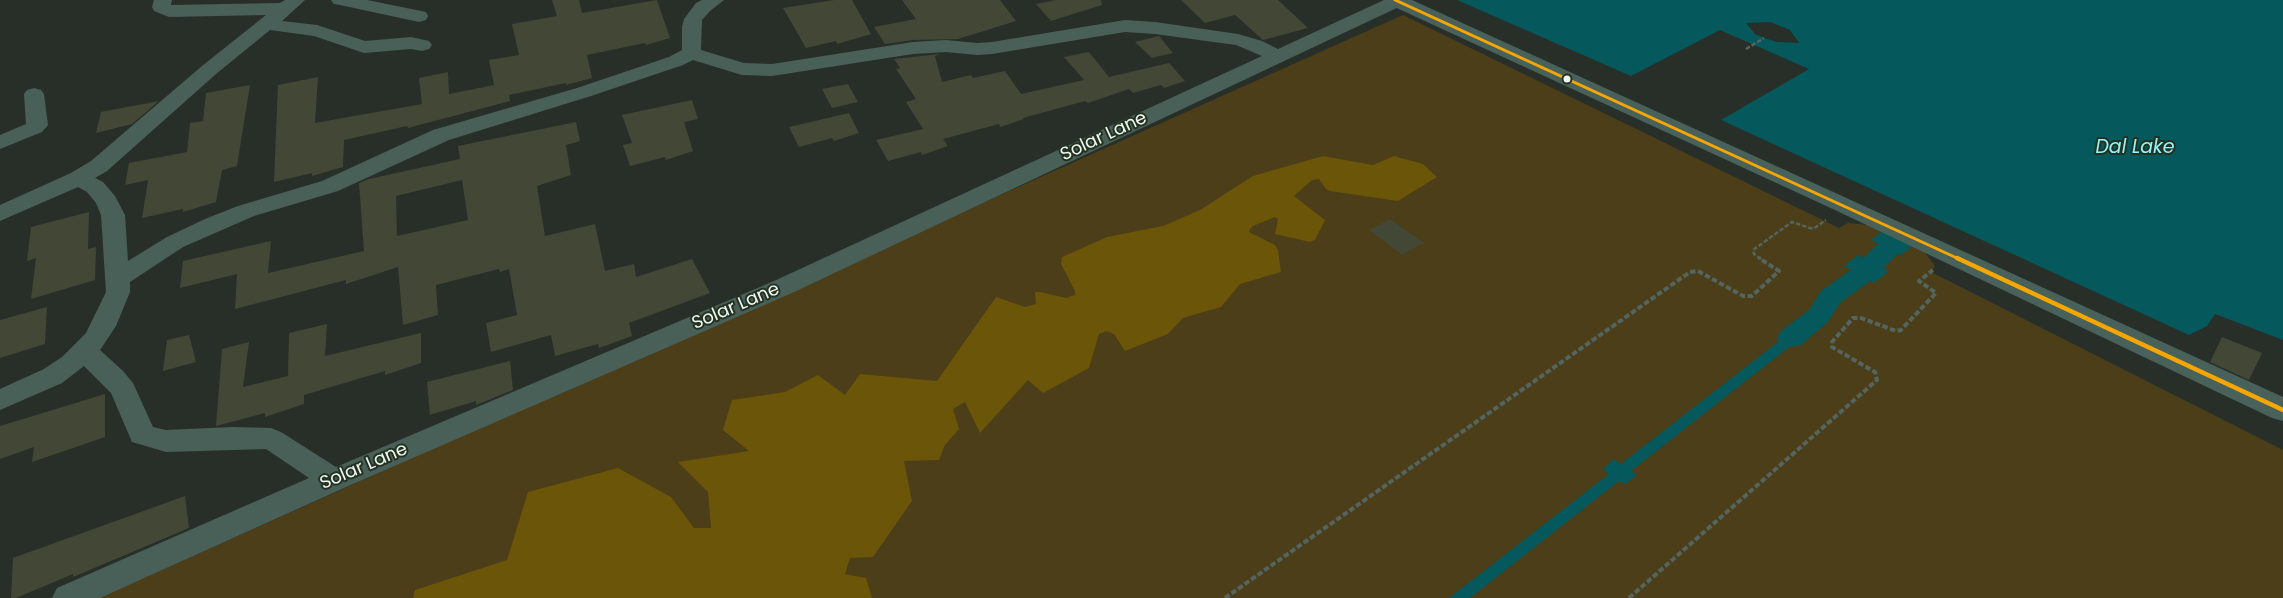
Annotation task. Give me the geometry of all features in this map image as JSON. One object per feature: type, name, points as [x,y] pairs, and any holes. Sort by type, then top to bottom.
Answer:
[{"type":"main road","points":[[1396,1],[1844,205],[2283,410]]},
{"type":"street","points":[[163,0],[161,7],[169,10],[289,4]]},
{"type":"street","points":[[340,0],[419,16]]},
{"type":"street","points":[[691,53],[694,45],[691,27],[693,19],[703,7],[714,0]]},
{"type":"street","name":"Solar Lane","points":[[68,598],[334,480],[783,287],[1396,1]]},
{"type":"street","points":[[0,214],[79,178],[99,166],[289,4]]},
{"type":"street","points":[[264,24],[317,31],[364,47],[411,43],[422,45]]},
{"type":"street","points":[[118,278],[175,242],[246,211],[330,186],[441,135],[660,67],[691,53],[742,69],[772,70],[913,48],[946,46],[977,49],[992,48],[1125,26],[1155,28],[1238,40],[1255,45],[1276,56]]},
{"type":"street","points":[[0,143],[35,128],[37,125],[34,94]]},
{"type":"street","points":[[0,400],[54,376],[84,351],[103,326],[118,292],[113,215],[108,201],[95,187],[79,178]]},
{"type":"street","points":[[84,351],[114,378],[123,390],[142,435],[166,441],[233,438],[271,439],[334,480]]},
{"type":"path","points":[[1746,48],[1764,38]]},
{"type":"path","points":[[1225,598],[1690,272],[1698,271],[1743,296],[1752,296],[1780,271],[1754,254],[1753,250],[1792,222],[1816,228],[1844,205]]},
{"type":"path","points":[[1629,598],[1877,380],[1875,372],[1832,347],[1832,342],[1853,318],[1862,318],[1901,330],[1936,293],[1920,280],[1951,256]]},
{"type":"shaded area","points":[[1403,15],[1839,228],[1848,223],[1886,227],[1919,244],[1935,266],[1931,272],[2283,450],[2283,598],[99,598]]},
{"type":"shaded area","points":[[1323,156],[1373,165],[1394,156],[1423,164],[1437,177],[1398,201],[1330,191],[1326,189],[1319,179],[1312,180],[1294,196],[1325,220],[1315,240],[1310,242],[1275,234],[1278,219],[1275,217],[1250,229],[1249,232],[1275,245],[1278,250],[1281,272],[1240,284],[1221,307],[1183,318],[1168,334],[1125,351],[1114,334],[1106,331],[1099,334],[1089,368],[1043,393],[1028,380],[980,433],[965,402],[953,409],[959,429],[945,445],[939,460],[904,461],[912,501],[873,557],[850,558],[845,574],[866,578],[872,598],[413,598],[415,590],[507,560],[528,492],[618,468],[671,497],[694,528],[711,528],[708,492],[678,462],[749,451],[723,430],[732,400],[785,392],[818,375],[845,395],[860,374],[937,381],[996,297],[1025,307],[1036,304],[1035,292],[1066,298],[1075,295],[1075,291],[1061,264],[1062,257],[1107,237],[1163,226],[1200,210],[1253,176]]},
{"type":"water","name":"Dal Lake","points":[[1457,0],[2283,0],[2283,340],[2215,314],[2207,326],[2189,335],[1721,120],[1809,69],[1720,30],[1631,76]]},
{"type":"water","points":[[1885,229],[1915,244],[1901,255],[1871,240]]},
{"type":"water","points":[[1858,255],[1889,271],[1874,283],[1844,266]]},
{"type":"water","points":[[1815,313],[1825,319],[1631,471],[1637,475],[1625,484],[1619,481],[1470,598],[1449,598],[1609,474],[1603,469],[1614,459],[1621,464]]},
{"type":"pier","points":[[1770,22],[1790,30],[1799,43],[1777,42],[1764,38],[1755,34],[1746,23]]},
{"type":"building","points":[[552,0],[579,0],[582,13],[657,0],[670,38],[646,45],[645,43],[587,55],[592,78],[566,85],[566,83],[509,95],[510,101],[408,128],[407,126],[344,140],[343,167],[312,176],[312,173],[274,182],[278,85],[318,77],[315,123],[422,104],[419,78],[448,72],[449,94],[494,85],[489,60],[519,55],[512,24],[557,16]]},
{"type":"building","points":[[834,0],[852,0],[871,34],[837,44],[836,41],[806,48],[783,8]]},
{"type":"building","points":[[902,0],[1000,0],[1016,21],[958,39],[913,40],[885,44],[874,27],[916,19]]},
{"type":"building","points":[[1056,0],[1101,0],[1102,5],[1051,21],[1036,4]]},
{"type":"building","points":[[1181,0],[1278,0],[1308,28],[1263,40],[1235,15],[1205,23]]},
{"type":"building","points":[[1159,36],[1173,53],[1152,58],[1135,42]]},
{"type":"building","points":[[1089,52],[1109,77],[1169,63],[1185,81],[1164,88],[1161,85],[1133,93],[1129,89],[1088,103],[1085,101],[1023,118],[1000,127],[999,124],[943,139],[948,146],[922,155],[921,152],[888,161],[876,140],[923,129],[906,102],[916,99],[896,69],[900,68],[894,59],[941,54],[935,56],[942,82],[971,75],[973,78],[1005,71],[1021,94],[1084,80],[1064,57]]},
{"type":"building","points":[[848,84],[858,102],[832,108],[822,89]]},
{"type":"building","points":[[250,85],[237,166],[222,170],[216,202],[183,212],[183,209],[142,218],[148,180],[125,185],[129,163],[187,152],[190,123],[203,121],[206,93]]},
{"type":"building","points":[[692,100],[698,119],[684,122],[693,151],[666,160],[665,157],[630,166],[623,145],[632,143],[622,115]]},
{"type":"building","points":[[159,101],[132,124],[96,133],[101,112]]},
{"type":"building","points":[[849,113],[859,133],[834,141],[832,138],[799,147],[789,127]]},
{"type":"building","points":[[576,122],[580,141],[566,145],[571,175],[537,186],[545,236],[595,224],[605,271],[634,264],[636,277],[692,259],[710,293],[629,323],[632,336],[599,348],[598,344],[555,356],[551,335],[491,352],[486,323],[517,315],[509,269],[500,272],[499,269],[436,285],[438,315],[403,325],[398,267],[346,284],[346,280],[235,309],[237,274],[180,288],[183,261],[271,241],[268,273],[364,251],[359,183],[369,179],[460,159],[458,146]],"holes":[[[462,180],[468,220],[397,236],[396,196]]]},
{"type":"building","points":[[89,212],[88,249],[96,247],[95,280],[31,299],[36,258],[27,261],[31,227]]},
{"type":"building","points":[[1390,219],[1424,243],[1402,255],[1369,230]]},
{"type":"building","points":[[47,307],[45,344],[0,358],[0,320]]},
{"type":"building","points":[[327,324],[325,356],[421,333],[421,363],[385,375],[385,371],[304,395],[304,404],[265,417],[265,413],[216,426],[222,349],[249,342],[243,387],[288,376],[289,333]]},
{"type":"building","points":[[189,335],[196,362],[163,371],[167,340]]},
{"type":"building","points":[[2222,337],[2262,353],[2249,380],[2210,362]]},
{"type":"building","points":[[510,361],[513,390],[476,405],[476,401],[430,415],[427,382]]},
{"type":"building","points":[[105,394],[105,437],[32,462],[34,447],[0,459],[0,426]]},
{"type":"building","points":[[185,496],[189,528],[73,577],[73,574],[16,598],[11,598],[13,558]]},
{"type":"waterway","points":[[1791,338],[1819,316],[1830,297],[1861,275],[1900,237]]},
{"type":"transit line","points":[[1395,0],[1844,205],[2283,410]]}]
